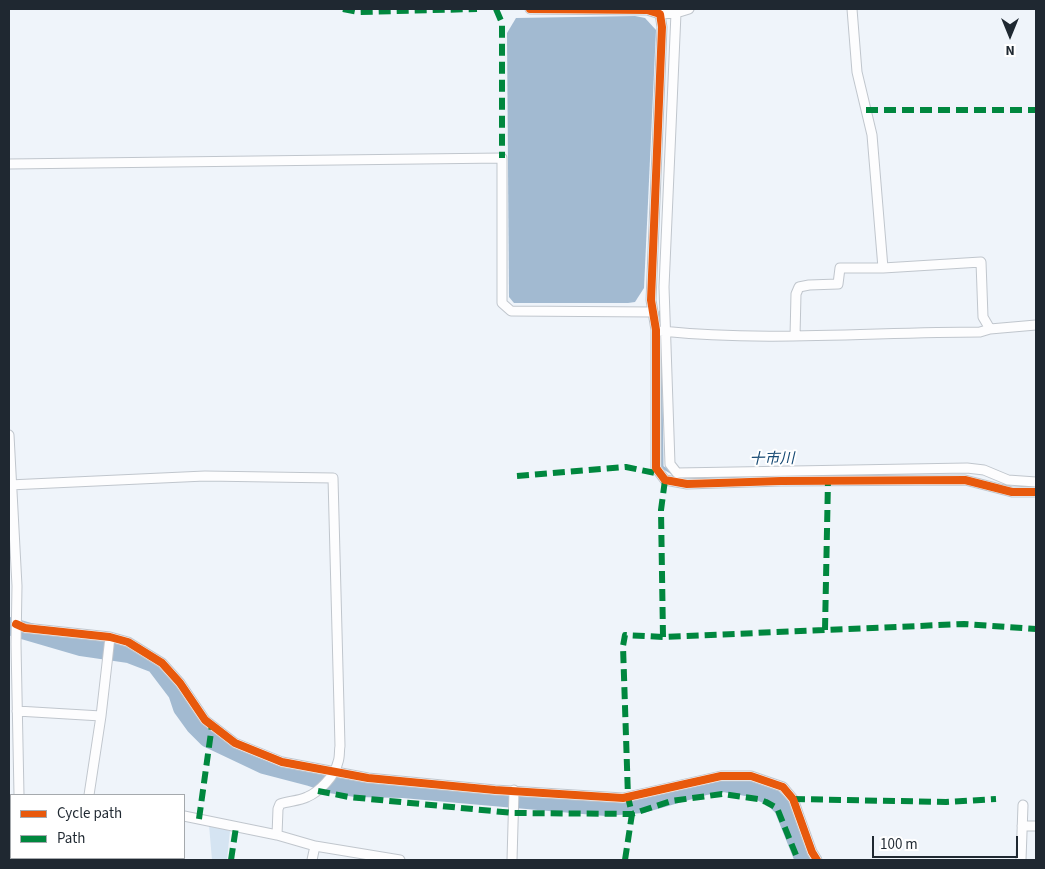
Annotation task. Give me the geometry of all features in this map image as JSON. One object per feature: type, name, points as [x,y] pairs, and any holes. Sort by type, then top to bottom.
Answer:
[{"type":"street","points":[[530,9],[647,10],[660,14],[689,9]]},
{"type":"street","points":[[852,9],[856,72],[872,135],[883,268]]},
{"type":"street","points":[[675,11],[664,287],[670,464],[677,473],[967,468],[984,470],[1008,480],[1036,482]]},
{"type":"street","points":[[660,14],[662,27],[651,300],[656,330],[656,468],[665,480],[687,484],[780,481],[965,480],[1012,492],[1036,492]]},
{"type":"street","points":[[9,164],[502,158],[502,303],[510,312],[653,312]]},
{"type":"street","points":[[795,336],[796,294],[799,287],[838,284],[840,268],[883,268],[981,262],[984,317],[990,329]]},
{"type":"street","points":[[656,330],[681,333],[795,336],[980,332],[990,329],[1036,326]]},
{"type":"street","points":[[9,435],[17,586],[19,794]]},
{"type":"street","points":[[11,485],[205,476],[333,478],[340,746],[338,763],[334,772],[318,791],[306,798],[280,804],[278,809],[277,835]]},
{"type":"street","points":[[16,624],[26,628],[110,637],[128,642],[162,663],[180,683],[206,720],[235,743],[282,762],[368,778],[623,798],[721,776],[750,776],[783,787],[794,799],[812,852],[817,860]]},
{"type":"street","points":[[89,794],[110,637]]},
{"type":"street","points":[[17,711],[101,716]]},
{"type":"street","points":[[512,860],[514,790]]},
{"type":"street","points":[[1021,860],[1023,805]]},
{"type":"street","points":[[185,816],[277,835],[356,857],[400,860]]},
{"type":"street","points":[[1022,826],[1036,826]]},
{"type":"street","points":[[312,860],[315,846]]},
{"type":"shaded area","points":[[635,16],[645,18],[656,30],[644,288],[635,302],[628,303],[514,303],[509,297],[507,33],[516,18]]},
{"type":"shaded area","points":[[209,825],[230,831],[227,860],[212,860]]},
{"type":"waterway","name":"十市川","points":[[660,312],[662,467],[674,474]]},
{"type":"waterway","points":[[9,626],[81,647],[129,654],[155,664],[177,693],[182,708],[195,726],[207,738],[264,765],[330,784],[356,788],[403,789],[606,807],[642,804],[705,786],[723,783],[751,788],[772,797],[783,808],[805,860]]},
{"type":"marked path","points":[[343,9],[358,12],[477,9]]},
{"type":"marked path","points":[[496,9],[502,23],[502,158]]},
{"type":"marked path","points":[[866,110],[1036,110]]},
{"type":"marked path","points":[[517,476],[626,467],[660,474]]},
{"type":"marked path","points":[[663,637],[661,510],[665,480]]},
{"type":"marked path","points":[[825,630],[828,480]]},
{"type":"marked path","points":[[625,860],[632,814],[628,797],[623,646],[625,635],[663,637],[964,624],[1036,629]]},
{"type":"marked path","points":[[199,819],[212,725]]},
{"type":"marked path","points":[[318,791],[349,797],[513,813],[632,814],[671,801],[722,794],[758,799],[777,808],[798,860]]},
{"type":"marked path","points":[[793,799],[946,802],[996,799]]},
{"type":"marked path","points":[[231,860],[236,827]]},
{"type":"cycle path","points":[[530,9],[647,10],[660,14],[662,27],[651,300],[656,330],[656,468],[665,480],[687,484],[781,481],[965,480],[1012,492],[1036,492]]},
{"type":"cycle path","points":[[16,624],[25,628],[110,637],[128,642],[162,663],[180,683],[205,720],[235,743],[282,762],[368,778],[495,790],[623,798],[721,776],[751,776],[783,787],[793,799],[812,852],[817,860]]}]
